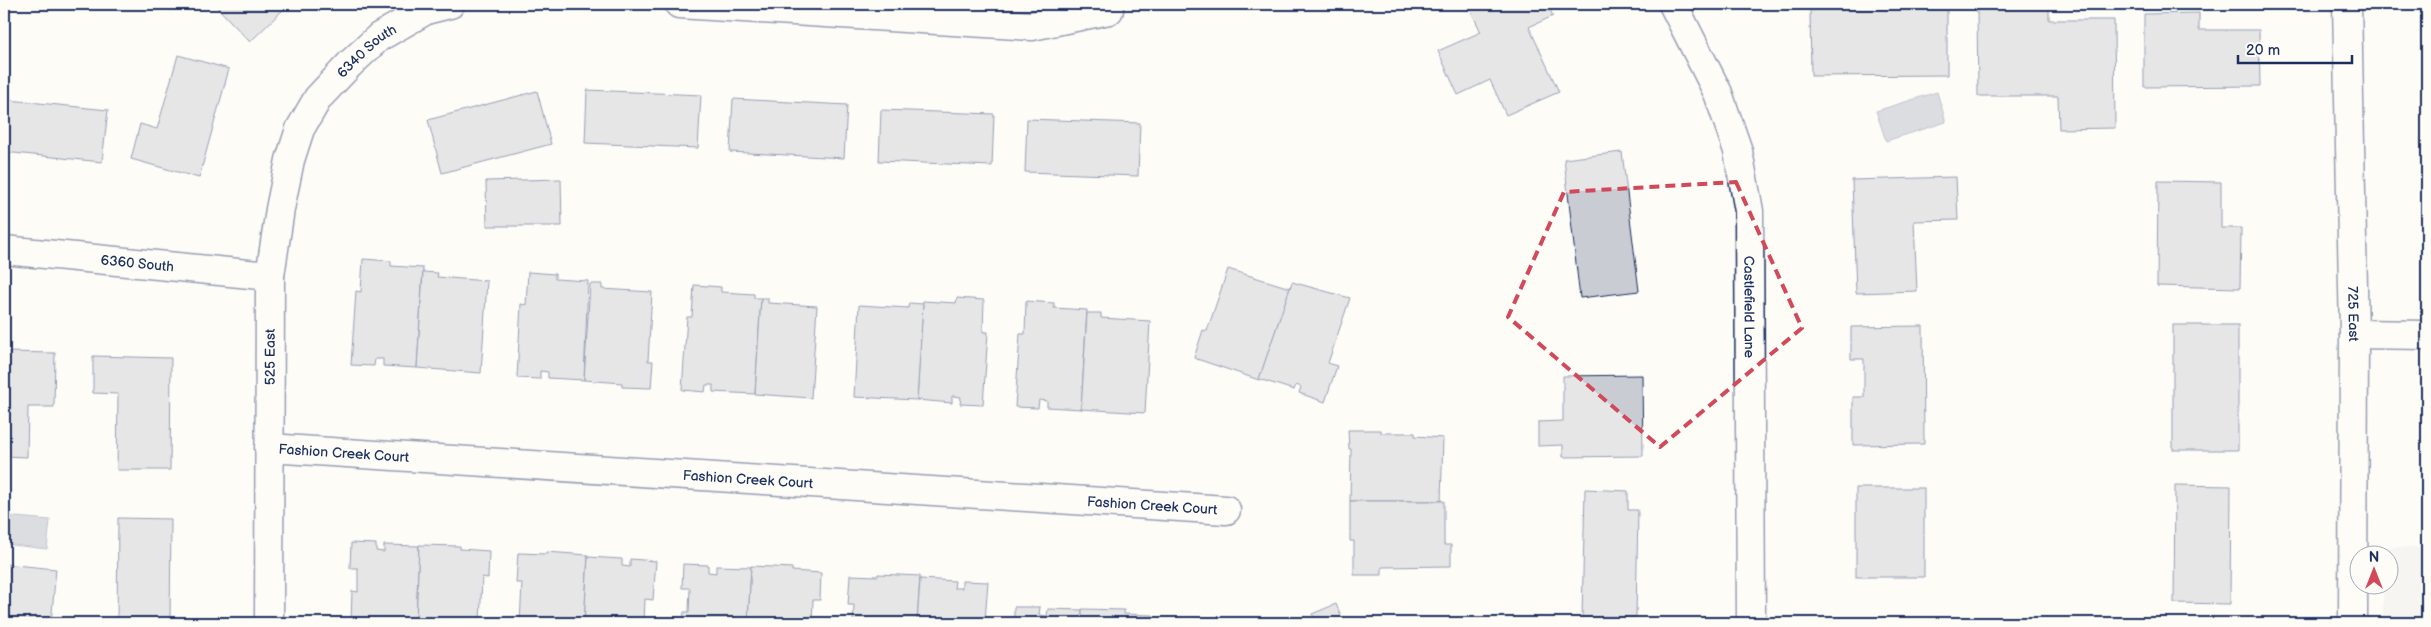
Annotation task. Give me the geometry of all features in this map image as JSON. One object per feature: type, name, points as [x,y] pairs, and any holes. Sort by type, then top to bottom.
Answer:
[{"type":"street","name":"6340 South","points":[[318,98],[379,37],[426,10],[450,4]]},
{"type":"street","points":[[679,4],[1032,26],[1108,7]]},
{"type":"street","name":"Castlefield Lane","points":[[1673,4],[1718,93],[1738,151],[1749,211],[1751,623]]},
{"type":"street","name":"725 East","points":[[2347,4],[2354,334],[2353,623]]},
{"type":"street","name":"525 East","points":[[269,623],[270,276],[280,209],[290,160],[300,129],[318,98]]},
{"type":"street","name":"6360 South","points":[[4,250],[270,276]]},
{"type":"street","points":[[2354,334],[2427,335]]},
{"type":"street","name":"Fashion Creek Court","points":[[269,448],[1226,510]]},
{"type":"highlighted area","points":[[1736,182],[1802,328],[1660,447],[1508,317],[1564,192]]},
{"type":"shaded area","points":[[1937,92],[1946,122],[1886,141],[1876,111]]},
{"type":"shaded area","points":[[4,516],[50,520],[47,549],[4,544]]},
{"type":"shaded area","points":[[2398,547],[2427,547],[2427,623],[2383,623],[2383,594],[2398,594]]},
{"type":"building","points":[[214,4],[289,4],[250,42]]},
{"type":"building","points":[[1476,4],[1547,4],[1553,16],[1529,27],[1559,92],[1506,115],[1490,80],[1458,95],[1438,51],[1481,32],[1469,7]]},
{"type":"building","points":[[1977,8],[2049,8],[2049,20],[2114,20],[2115,128],[2059,129],[2058,96],[1978,96]]},
{"type":"building","points":[[1947,9],[1947,75],[1811,76],[1810,10]]},
{"type":"building","points":[[2199,13],[2199,30],[2259,30],[2260,86],[2144,87],[2144,14]]},
{"type":"building","points":[[178,55],[229,69],[199,178],[131,159],[140,124],[157,129]]},
{"type":"building","points":[[587,90],[701,95],[698,148],[585,143]]},
{"type":"building","points":[[537,91],[551,144],[442,173],[428,120]]},
{"type":"building","points":[[733,99],[847,105],[844,158],[730,152]]},
{"type":"building","points":[[9,100],[108,110],[102,162],[4,152]]},
{"type":"building","points":[[881,110],[994,114],[992,166],[879,161]]},
{"type":"building","points":[[1027,119],[1140,123],[1138,176],[1025,172]]},
{"type":"building","points":[[1622,152],[1639,291],[1580,298],[1564,159]]},
{"type":"building","points":[[1956,177],[1958,220],[1914,221],[1917,291],[1856,293],[1852,180]]},
{"type":"building","points":[[561,179],[562,226],[487,226],[486,181]]},
{"type":"building","points":[[2158,181],[2221,182],[2221,228],[2241,228],[2240,288],[2157,286]]},
{"type":"building","points":[[363,259],[391,261],[391,266],[423,268],[417,368],[383,366],[383,359],[375,359],[374,366],[351,365],[356,291],[361,292]]},
{"type":"building","points":[[1228,269],[1290,288],[1259,380],[1194,358],[1203,330],[1207,331]]},
{"type":"building","points":[[423,272],[438,273],[437,277],[487,281],[481,373],[417,368]]},
{"type":"building","points":[[528,272],[555,274],[555,279],[588,281],[584,380],[548,378],[548,372],[540,371],[540,379],[517,378],[521,304],[526,305]]},
{"type":"building","points":[[1292,282],[1350,298],[1328,363],[1337,366],[1325,402],[1299,393],[1301,387],[1296,385],[1294,390],[1259,379]]},
{"type":"building","points":[[590,284],[602,284],[602,289],[652,292],[648,361],[653,361],[651,388],[622,387],[622,383],[584,380]]},
{"type":"building","points":[[694,285],[721,287],[721,292],[754,294],[754,298],[761,298],[755,394],[713,392],[713,385],[706,385],[705,392],[682,390],[687,317],[692,317]]},
{"type":"building","points":[[761,298],[768,298],[768,303],[817,306],[811,398],[755,394]]},
{"type":"building","points":[[957,298],[984,300],[983,332],[988,332],[983,405],[960,404],[961,397],[952,396],[952,403],[917,400],[923,301],[956,303]]},
{"type":"building","points":[[1026,301],[1054,303],[1054,308],[1087,310],[1081,409],[1047,407],[1047,401],[1039,400],[1038,408],[1015,407],[1020,334],[1025,334]]},
{"type":"building","points":[[909,303],[923,304],[917,400],[854,397],[859,305],[908,308]]},
{"type":"building","points":[[1087,313],[1101,313],[1101,318],[1150,321],[1145,413],[1081,409]]},
{"type":"building","points":[[2173,325],[2238,325],[2238,450],[2173,450]]},
{"type":"building","points":[[1923,326],[1924,444],[1853,445],[1853,397],[1864,397],[1864,359],[1851,359],[1851,327]]},
{"type":"building","points":[[4,352],[55,353],[54,407],[28,407],[27,457],[4,456]]},
{"type":"building","points":[[93,356],[171,358],[170,470],[117,470],[118,394],[93,393]]},
{"type":"building","points":[[1642,375],[1643,456],[1563,457],[1563,445],[1538,446],[1538,422],[1563,421],[1563,376]]},
{"type":"building","points":[[1348,430],[1381,430],[1381,433],[1415,433],[1415,436],[1443,438],[1441,501],[1350,501],[1351,449],[1349,449]]},
{"type":"building","points":[[2175,485],[2231,486],[2230,604],[2174,603]]},
{"type":"building","points":[[1856,488],[1924,488],[1924,577],[1856,577]]},
{"type":"building","points":[[1585,489],[1628,491],[1628,510],[1638,510],[1636,617],[1582,617]]},
{"type":"building","points":[[1350,501],[1444,501],[1444,545],[1451,545],[1451,566],[1382,567],[1382,575],[1354,575],[1354,541],[1350,541]]},
{"type":"building","points":[[118,518],[171,519],[170,623],[117,623]]},
{"type":"building","points":[[351,543],[376,544],[376,551],[384,552],[384,545],[419,546],[416,623],[351,623],[352,591],[358,592],[358,568],[350,568]]},
{"type":"building","points":[[419,545],[460,546],[460,549],[489,551],[488,578],[482,577],[480,623],[416,623]]},
{"type":"building","points":[[546,552],[588,555],[584,623],[520,623],[522,583],[516,583],[518,553],[546,554]]},
{"type":"building","points":[[588,557],[622,559],[622,566],[630,567],[630,559],[656,561],[653,600],[645,599],[644,623],[584,623]]},
{"type":"building","points":[[4,564],[56,569],[51,623],[4,621]]},
{"type":"building","points":[[683,564],[708,565],[708,572],[716,573],[716,566],[751,567],[748,623],[683,623],[684,612],[689,612],[690,588],[682,588]]},
{"type":"building","points":[[751,566],[792,568],[792,571],[821,573],[820,600],[813,600],[812,623],[748,623]]},
{"type":"building","points":[[878,574],[920,576],[917,623],[853,623],[854,605],[848,605],[850,575],[878,576]]},
{"type":"building","points":[[920,579],[955,581],[954,588],[962,588],[962,581],[988,582],[985,621],[977,621],[977,623],[917,623]]},
{"type":"building","points":[[1336,604],[1344,623],[1289,623],[1305,617],[1308,622],[1315,619],[1312,614]]},
{"type":"building","points":[[1014,607],[1040,607],[1039,615],[1047,616],[1048,609],[1082,610],[1082,623],[1014,623]]},
{"type":"building","points":[[1082,609],[1124,610],[1124,614],[1153,615],[1152,623],[1082,623]]}]
